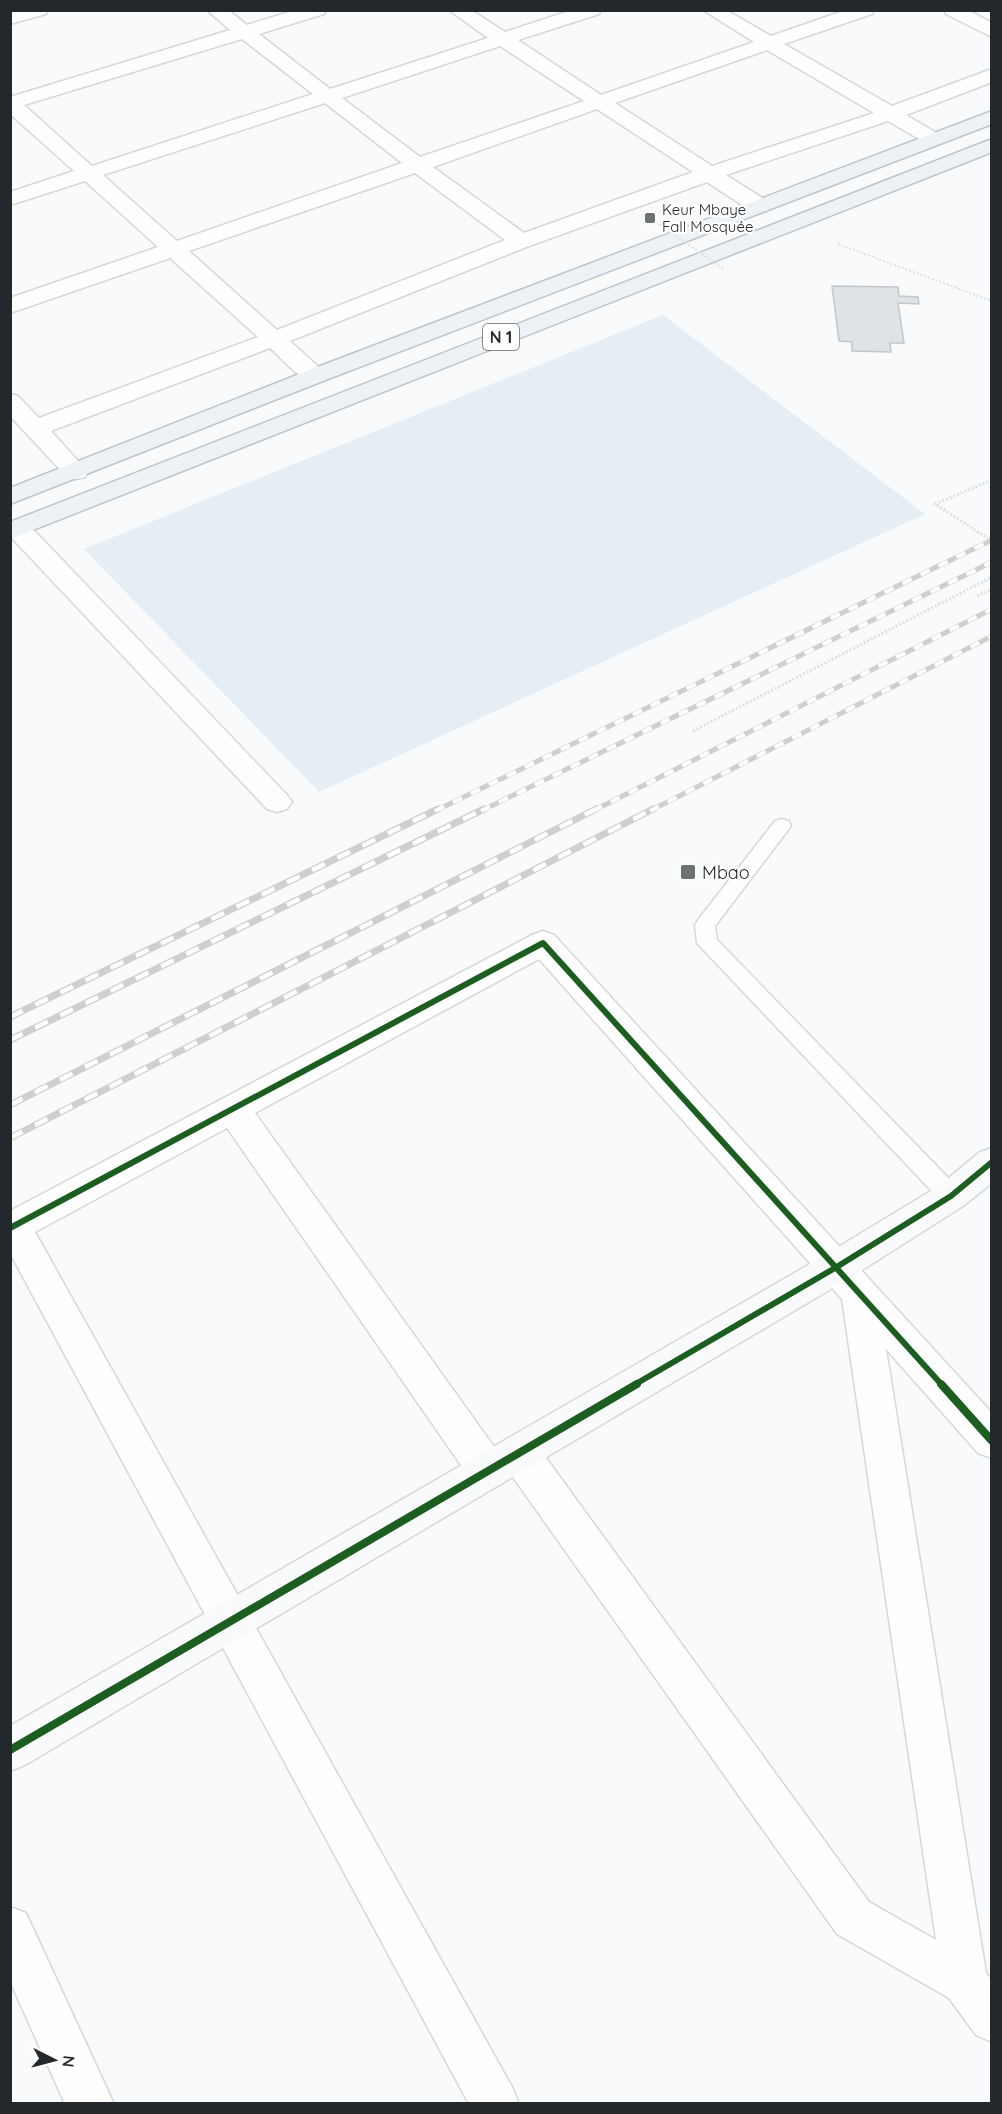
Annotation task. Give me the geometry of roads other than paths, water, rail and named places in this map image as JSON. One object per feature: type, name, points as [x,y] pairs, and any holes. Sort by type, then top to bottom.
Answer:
[{"type":"highway","name":"N 1","points":[[10,497],[315,376],[992,117]]},
{"type":"highway","name":"N 1","points":[[14,530],[992,145]]},
{"type":"street","points":[[10,19],[39,10]]},
{"type":"street","points":[[216,10],[416,164],[521,241]]},
{"type":"street","points":[[11,103],[317,10]]},
{"type":"street","points":[[458,10],[759,206]]},
{"type":"street","points":[[10,199],[592,10]]},
{"type":"street","points":[[712,10],[933,139]]},
{"type":"street","points":[[10,306],[865,10]]},
{"type":"street","points":[[953,10],[992,31]]},
{"type":"street","points":[[36,428],[274,339],[521,241],[710,174],[890,114],[992,75]]},
{"type":"street","points":[[11,103],[315,376]]},
{"type":"street","points":[[10,401],[76,472]]},
{"type":"street","points":[[14,530],[276,802]]},
{"type":"street","points":[[495,2103],[12,1227],[543,943],[988,1434]]},
{"type":"street","points":[[233,1109],[852,1918],[965,1982],[992,2019]]},
{"type":"street","points":[[10,1750],[503,1462],[847,1281],[992,1162]]},
{"type":"street","points":[[847,1281],[965,1982]]},
{"type":"street","points":[[10,1929],[90,2103]]},
{"type":"lane","points":[[783,826],[705,925],[707,943],[951,1196]]},
{"type":"railway","points":[[435,811],[992,540]]},
{"type":"railway","points":[[481,811],[992,562]]},
{"type":"railway","points":[[593,811],[992,609]]},
{"type":"railway","points":[[650,811],[992,636]]},
{"type":"railway","points":[[10,1017],[438,809]]},
{"type":"railway","points":[[10,1040],[484,809]]},
{"type":"railway","points":[[10,1105],[596,809]]},
{"type":"railway","points":[[10,1138],[653,809]]},
{"type":"place","name":"Keur Mbaye Fall Mosquée","points":[[650,218]]},
{"type":"place","name":"Mbao","points":[[688,872]]}]
